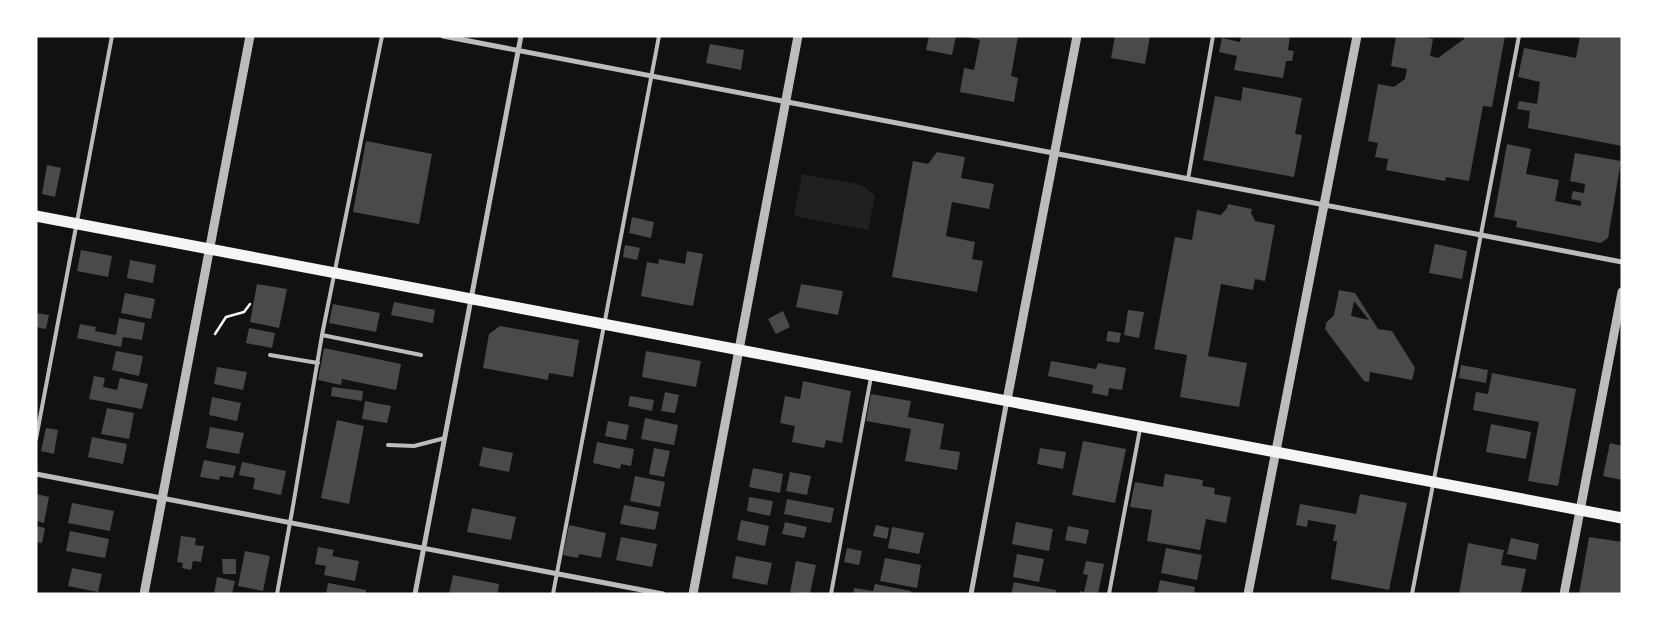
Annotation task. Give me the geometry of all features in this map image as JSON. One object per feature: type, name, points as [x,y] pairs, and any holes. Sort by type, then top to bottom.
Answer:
[{"type":"main road","points":[[36,216],[1622,518]]},
{"type":"street","points":[[144,594],[250,36]]},
{"type":"street","points":[[443,36],[1622,262]]},
{"type":"street","points":[[415,594],[521,36]]},
{"type":"street","points":[[693,594],[798,36]]},
{"type":"street","points":[[971,594],[1077,36]]},
{"type":"street","points":[[1248,594],[1274,452],[1357,36]]},
{"type":"street","points":[[1564,594],[1622,292]]},
{"type":"street","points":[[36,474],[663,594]]},
{"type":"lane","points":[[36,439],[112,36]]},
{"type":"lane","points":[[277,594],[322,335],[382,36]]},
{"type":"lane","points":[[553,594],[660,36]]},
{"type":"lane","points":[[1188,180],[1213,36]]},
{"type":"lane","points":[[1412,594],[1519,36]]},
{"type":"lane","points":[[322,335],[421,355]]},
{"type":"lane","points":[[270,355],[318,363]]},
{"type":"lane","points":[[831,594],[872,375]]},
{"type":"lane","points":[[1109,594],[1141,426]]},
{"type":"lane","points":[[388,446],[414,446],[444,438]]},
{"type":"path","points":[[215,334],[226,317],[244,312],[250,304]]},
{"type":"shaded area","points":[[802,174],[862,185],[875,196],[868,230],[794,216]]},
{"type":"building","points":[[929,36],[956,36],[952,55],[926,50]]},
{"type":"building","points":[[964,36],[1018,36],[1011,76],[1018,78],[1014,102],[960,92],[964,68],[974,70],[980,40]]},
{"type":"building","points":[[1115,36],[1150,36],[1145,64],[1111,58]]},
{"type":"building","points":[[1241,36],[1290,36],[1288,50],[1294,51],[1292,61],[1286,61],[1283,78],[1234,70],[1237,56],[1219,52],[1222,38],[1240,42]]},
{"type":"building","points":[[1396,36],[1418,36],[1433,39],[1430,56],[1438,58],[1464,39],[1465,36],[1505,36],[1492,107],[1483,106],[1469,181],[1446,177],[1445,181],[1386,170],[1388,159],[1375,157],[1378,143],[1368,141],[1378,84],[1394,87],[1405,79],[1407,69],[1391,66]]},
{"type":"building","points":[[1580,36],[1622,36],[1622,146],[1528,128],[1530,111],[1517,109],[1519,101],[1537,104],[1540,82],[1518,77],[1524,48],[1576,58]]},
{"type":"building","points":[[710,44],[744,50],[741,70],[706,63]]},
{"type":"building","points":[[1243,87],[1302,98],[1295,134],[1302,135],[1294,177],[1203,160],[1215,96],[1241,101]]},
{"type":"building","points":[[366,141],[432,154],[419,224],[353,212]]},
{"type":"building","points":[[1507,144],[1531,149],[1526,174],[1559,180],[1555,201],[1581,206],[1581,201],[1571,199],[1573,191],[1584,193],[1585,184],[1570,181],[1575,153],[1621,161],[1608,238],[1601,243],[1516,227],[1517,221],[1494,217]]},
{"type":"building","points":[[937,152],[965,157],[961,178],[994,184],[989,209],[952,202],[946,236],[975,242],[972,259],[983,261],[977,292],[892,277],[913,161],[928,164]]},
{"type":"building","points":[[47,165],[61,168],[55,197],[42,194]]},
{"type":"building","points":[[1228,204],[1252,209],[1251,213],[1255,221],[1275,225],[1265,281],[1255,279],[1253,290],[1221,284],[1208,356],[1247,363],[1239,407],[1180,397],[1187,355],[1154,349],[1175,237],[1192,240],[1197,210],[1221,215]]},
{"type":"building","points":[[632,217],[654,222],[651,238],[629,233]]},
{"type":"building","points":[[1435,244],[1467,251],[1462,279],[1429,273]]},
{"type":"building","points":[[625,245],[640,248],[637,260],[623,257]]},
{"type":"building","points":[[81,250],[112,256],[108,277],[77,271]]},
{"type":"building","points":[[687,251],[703,254],[693,306],[641,296],[647,262],[658,264],[659,259],[685,264]]},
{"type":"building","points":[[130,260],[156,265],[153,283],[127,278]]},
{"type":"building","points":[[257,284],[287,289],[279,328],[250,322]]},
{"type":"building","points":[[801,284],[843,291],[838,315],[796,307]]},
{"type":"building","points":[[1339,290],[1355,293],[1378,329],[1392,331],[1415,368],[1412,380],[1370,372],[1369,382],[1364,381],[1325,329],[1326,323],[1334,315]],"holes":[[[1354,301],[1369,320],[1351,316]]]},
{"type":"building","points":[[125,293],[155,299],[151,319],[121,313]]},
{"type":"building","points":[[394,302],[435,310],[433,323],[391,315]]},
{"type":"building","points":[[333,304],[380,313],[376,332],[329,323]]},
{"type":"building","points":[[1128,310],[1144,312],[1139,338],[1124,335]]},
{"type":"building","points":[[783,311],[790,327],[776,334],[768,319]]},
{"type":"building","points":[[36,313],[49,315],[46,329],[36,327]]},
{"type":"building","points":[[119,318],[145,323],[142,340],[123,337],[121,347],[77,338],[80,324],[96,327],[95,331],[116,335]]},
{"type":"building","points":[[500,326],[579,340],[573,377],[549,373],[548,380],[483,368],[489,334]]},
{"type":"building","points":[[249,328],[275,333],[272,348],[246,343]]},
{"type":"building","points":[[1108,331],[1121,333],[1119,343],[1106,341]]},
{"type":"building","points":[[324,348],[401,364],[396,390],[342,379],[341,385],[318,380]]},
{"type":"building","points":[[116,351],[143,356],[139,376],[112,370]]},
{"type":"building","points":[[646,351],[701,361],[696,387],[642,377]]},
{"type":"building","points":[[1051,361],[1096,369],[1098,363],[1126,368],[1122,390],[1109,388],[1108,396],[1092,393],[1093,385],[1048,376]]},
{"type":"building","points":[[1461,365],[1488,370],[1486,383],[1459,378]]},
{"type":"building","points":[[217,367],[247,372],[243,390],[214,384]]},
{"type":"building","points":[[1492,373],[1576,389],[1558,486],[1528,481],[1539,422],[1473,410],[1476,392],[1488,394]]},
{"type":"building","points":[[94,376],[105,378],[103,387],[117,390],[120,378],[148,384],[142,409],[89,399]]},
{"type":"building","points":[[803,381],[851,391],[842,443],[826,440],[824,448],[792,442],[795,426],[780,423],[785,396],[800,399]]},
{"type":"building","points":[[332,387],[363,391],[362,401],[331,396]]},
{"type":"building","points":[[665,392],[679,395],[675,413],[661,411]]},
{"type":"building","points":[[871,394],[911,401],[908,417],[944,424],[940,449],[960,452],[957,470],[905,461],[911,429],[866,421]]},
{"type":"building","points":[[630,396],[654,400],[652,411],[628,406]]},
{"type":"building","points":[[212,397],[241,403],[237,421],[209,415]]},
{"type":"building","points":[[365,401],[391,406],[387,423],[362,419]]},
{"type":"building","points":[[107,408],[134,413],[129,439],[101,434]]},
{"type":"building","points":[[645,418],[678,425],[674,445],[641,439]]},
{"type":"building","points":[[337,420],[364,426],[349,504],[321,498]]},
{"type":"building","points":[[608,421],[629,425],[626,440],[605,436]]},
{"type":"building","points":[[1491,424],[1531,432],[1526,459],[1486,452]]},
{"type":"building","points":[[210,427],[244,433],[239,454],[206,448]]},
{"type":"building","points":[[46,428],[58,430],[54,454],[41,451]]},
{"type":"building","points":[[92,437],[127,444],[123,464],[88,457]]},
{"type":"building","points":[[1083,441],[1126,449],[1115,503],[1072,495]]},
{"type":"building","points":[[597,442],[634,449],[631,466],[621,464],[620,469],[593,463]]},
{"type":"building","points":[[1610,443],[1622,446],[1622,480],[1603,476]]},
{"type":"building","points":[[483,447],[513,453],[509,472],[479,466]]},
{"type":"building","points":[[654,448],[670,451],[664,477],[649,474]]},
{"type":"building","points":[[1040,448],[1066,452],[1063,469],[1037,464]]},
{"type":"building","points":[[204,460],[236,466],[233,478],[220,476],[219,480],[200,477]]},
{"type":"building","points":[[242,462],[286,471],[281,495],[253,489],[255,478],[239,475]]},
{"type":"building","points":[[753,468],[783,474],[780,493],[749,487]]},
{"type":"building","points":[[790,472],[811,476],[807,495],[786,491]]},
{"type":"building","points":[[1165,474],[1203,480],[1202,486],[1215,488],[1214,494],[1231,497],[1226,523],[1206,519],[1200,550],[1147,541],[1152,510],[1130,507],[1135,482],[1163,487]]},
{"type":"building","points":[[635,476],[665,482],[660,507],[630,501]]},
{"type":"building","points":[[36,494],[49,497],[44,523],[36,521]]},
{"type":"building","points":[[1360,494],[1407,503],[1389,590],[1331,579],[1337,541],[1333,541],[1336,525],[1308,520],[1307,527],[1296,525],[1300,504],[1356,514]]},
{"type":"building","points":[[749,497],[773,501],[770,516],[747,511]]},
{"type":"building","points":[[787,499],[834,508],[831,523],[784,514]]},
{"type":"building","points":[[72,503],[114,511],[110,531],[68,523]]},
{"type":"building","points":[[624,505],[659,512],[655,530],[620,524]]},
{"type":"building","points":[[472,508],[516,517],[511,540],[467,532]]},
{"type":"building","points":[[741,520],[769,526],[765,546],[737,540]]},
{"type":"building","points":[[785,522],[807,527],[804,538],[782,534]]},
{"type":"building","points":[[1016,522],[1053,529],[1049,551],[1012,544]]},
{"type":"building","points":[[569,525],[606,533],[601,558],[579,554],[578,558],[563,555]]},
{"type":"building","points":[[876,525],[889,528],[887,539],[873,536]]},
{"type":"building","points":[[36,526],[45,528],[42,543],[36,542]]},
{"type":"building","points":[[1068,526],[1089,530],[1086,544],[1065,540]]},
{"type":"building","points":[[892,527],[924,533],[919,554],[888,548]]},
{"type":"building","points":[[70,531],[109,539],[105,558],[66,551]]},
{"type":"building","points":[[181,536],[196,538],[195,545],[204,546],[201,562],[193,561],[191,570],[182,568],[183,563],[177,562]]},
{"type":"building","points":[[621,537],[657,544],[652,567],[616,560]]},
{"type":"building","points":[[1589,537],[1622,542],[1622,594],[1579,594]]},
{"type":"building","points":[[1511,538],[1539,544],[1536,560],[1507,554]]},
{"type":"building","points":[[1468,543],[1504,550],[1501,565],[1526,569],[1521,594],[1459,594]]},
{"type":"building","points":[[318,547],[334,550],[332,556],[359,561],[355,581],[324,575],[326,566],[315,564]]},
{"type":"building","points":[[847,548],[862,551],[859,565],[844,562]]},
{"type":"building","points":[[1166,548],[1202,555],[1197,580],[1161,573]]},
{"type":"building","points":[[245,551],[270,556],[263,591],[238,586]]},
{"type":"building","points":[[1017,554],[1044,559],[1039,582],[1013,577]]},
{"type":"building","points":[[736,556],[772,563],[767,585],[732,578]]},
{"type":"building","points":[[885,558],[921,565],[917,588],[880,581]]},
{"type":"building","points":[[222,559],[236,559],[236,574],[223,574]]},
{"type":"building","points":[[796,561],[816,565],[810,594],[790,592]]},
{"type":"building","points":[[1086,561],[1104,564],[1098,594],[1080,594],[1080,591],[1084,592],[1088,575],[1083,574]]},
{"type":"building","points":[[72,568],[102,574],[98,592],[68,586]]},
{"type":"building","points":[[453,575],[499,584],[498,592],[501,594],[449,594]]},
{"type":"building","points":[[217,577],[235,581],[232,594],[214,594]]},
{"type":"building","points":[[1160,580],[1195,587],[1194,594],[1157,594]]},
{"type":"building","points":[[1014,582],[1056,590],[1056,594],[1011,594]]},
{"type":"building","points":[[328,583],[366,590],[366,594],[326,594]]},
{"type":"building","points":[[875,584],[911,591],[911,594],[853,594],[854,588],[873,591]]}]
